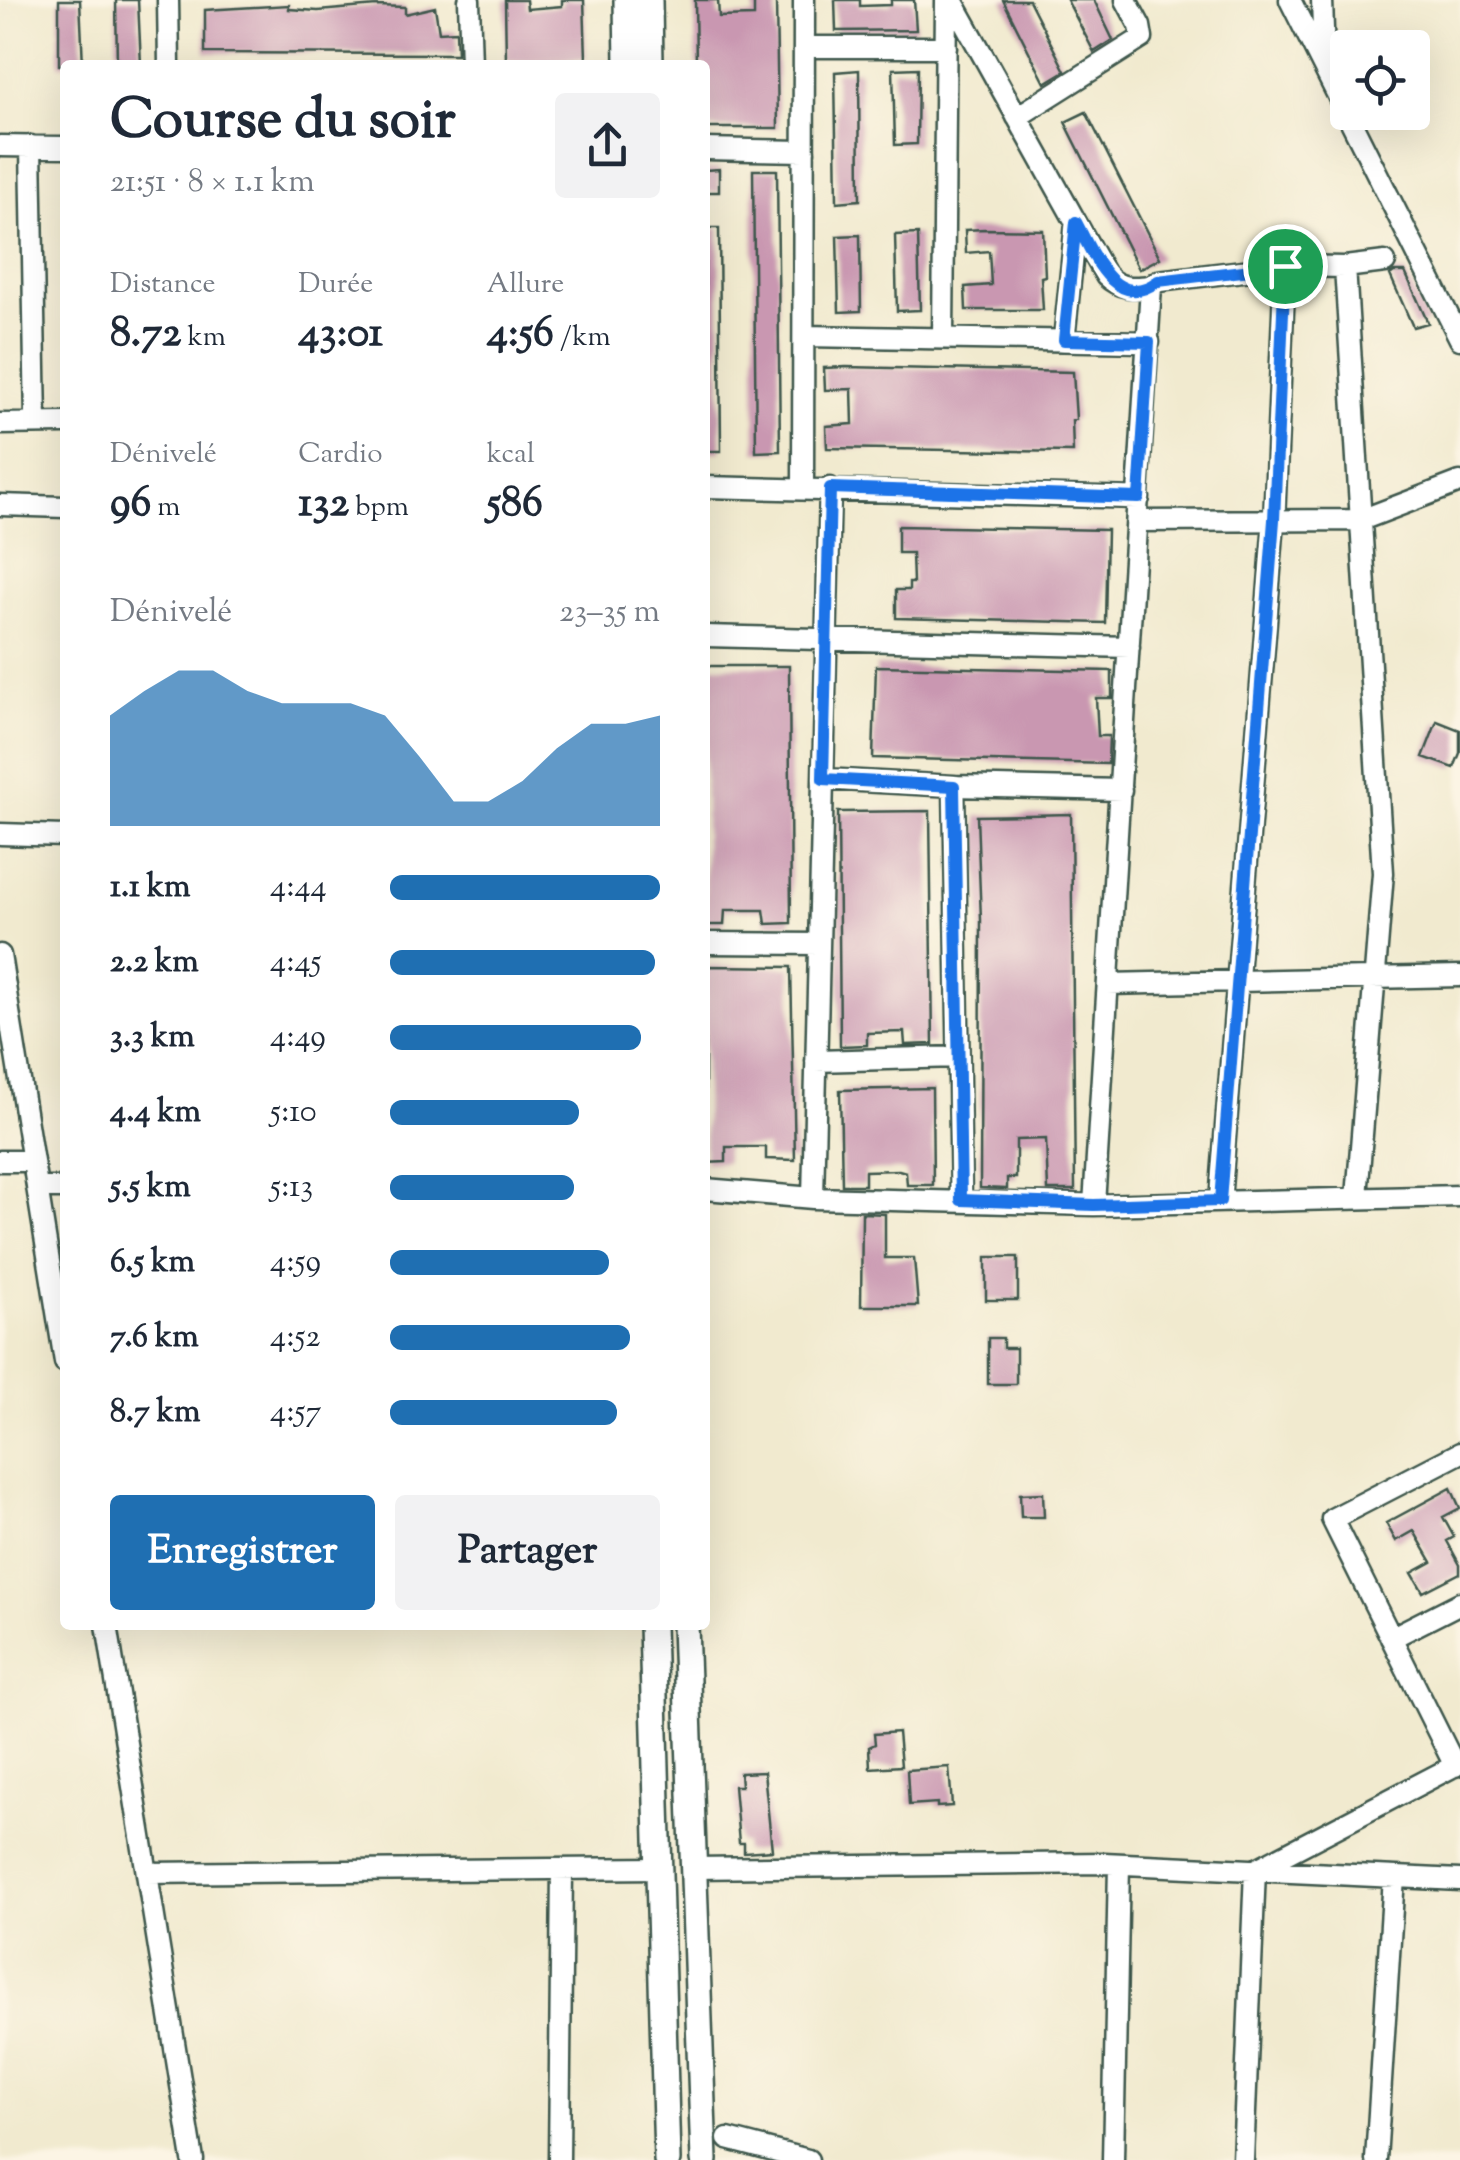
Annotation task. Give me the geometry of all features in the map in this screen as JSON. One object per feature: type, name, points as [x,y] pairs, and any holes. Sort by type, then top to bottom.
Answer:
[{"type":"street","points":[[168,0],[169,60]]},
{"type":"street","points":[[469,0],[471,60]]},
{"type":"street","points":[[627,0],[628,60]]},
{"type":"street","points":[[649,0],[650,60]]},
{"type":"street","points":[[803,488],[804,0]]},
{"type":"street","points":[[943,337],[949,0]]},
{"type":"street","points":[[949,0],[1106,276],[1115,284],[1129,289],[1158,281],[1285,266],[1345,267],[1385,262]]},
{"type":"street","points":[[1018,117],[1142,38],[1126,0]]},
{"type":"street","points":[[1290,0],[1460,338]]},
{"type":"street","points":[[1322,0],[1324,65]]},
{"type":"street","points":[[804,47],[946,47]]},
{"type":"street","points":[[0,146],[60,147]]},
{"type":"street","points":[[32,146],[36,424]]},
{"type":"street","points":[[710,149],[804,151]]},
{"type":"street","points":[[1064,340],[1076,222]]},
{"type":"street","points":[[1220,1201],[1274,520],[1285,266]]},
{"type":"street","points":[[1345,267],[1383,873],[1357,1197]]},
{"type":"street","points":[[1094,1205],[1151,286]]},
{"type":"street","points":[[804,336],[1149,342]]},
{"type":"street","points":[[0,424],[60,423]]},
{"type":"street","points":[[1137,521],[1361,520],[1460,482]]},
{"type":"street","points":[[710,487],[1139,498]]},
{"type":"street","points":[[813,1198],[830,488]]},
{"type":"street","points":[[0,505],[60,506]]},
{"type":"street","points":[[710,636],[1129,647]]},
{"type":"street","points":[[823,779],[1120,790]]},
{"type":"street","points":[[954,786],[961,1200]]},
{"type":"street","points":[[0,834],[60,836]]},
{"type":"street","points":[[710,943],[819,944]]},
{"type":"street","points":[[0,956],[60,1331]]},
{"type":"street","points":[[1108,984],[1460,976]]},
{"type":"street","points":[[816,1061],[958,1057]]},
{"type":"street","points":[[0,1161],[33,1161]]},
{"type":"street","points":[[37,1188],[60,1188]]},
{"type":"street","points":[[710,1189],[813,1198],[1094,1205],[1460,1196]]},
{"type":"street","points":[[1255,1870],[1457,1764],[1332,1520],[1460,1454]]},
{"type":"street","points":[[1391,1638],[1460,1603]]},
{"type":"street","points":[[108,1630],[193,2160]]},
{"type":"street","points":[[652,1630],[667,2160]]},
{"type":"street","points":[[684,1630],[704,2160]]},
{"type":"street","points":[[694,1868],[1119,1864],[1460,1880]]},
{"type":"street","points":[[1113,2160],[1119,1864]]},
{"type":"street","points":[[147,1873],[660,1868]]},
{"type":"street","points":[[559,2160],[562,1869]]},
{"type":"street","points":[[1243,2160],[1255,1870]]},
{"type":"street","points":[[1376,2160],[1394,1877]]},
{"type":"street","points":[[728,2139],[808,2160]]},
{"type":"building","points":[[59,0],[80,0],[83,60],[60,60],[59,65]]},
{"type":"building","points":[[116,0],[138,0],[141,60],[117,60]]},
{"type":"building","points":[[505,0],[526,0],[527,9],[562,6],[562,0],[584,0],[586,59],[506,60]]},
{"type":"building","points":[[695,0],[718,0],[719,17],[754,16],[754,0],[776,0],[778,128],[710,128],[710,60],[696,60]]},
{"type":"building","points":[[835,0],[860,0],[860,6],[914,0],[916,30],[836,31]]},
{"type":"building","points":[[1003,0],[1029,0],[1065,71],[1045,83]]},
{"type":"building","points":[[1067,0],[1094,0],[1113,40],[1094,52]]},
{"type":"building","points":[[289,5],[289,9],[318,11],[405,7],[405,14],[435,7],[439,32],[456,31],[457,54],[205,53],[205,10]]},
{"type":"building","points":[[918,68],[917,144],[895,145],[893,69]]},
{"type":"building","points":[[859,70],[860,200],[837,202],[835,72]]},
{"type":"building","points":[[1086,112],[1160,258],[1139,269],[1065,122]]},
{"type":"building","points":[[719,169],[719,192],[710,192],[710,170]]},
{"type":"building","points":[[753,170],[777,170],[780,451],[756,452]]},
{"type":"building","points":[[710,228],[719,228],[721,451],[710,451]]},
{"type":"building","points":[[965,230],[1043,230],[1043,310],[966,310],[965,287],[991,285],[989,251],[966,253]]},
{"type":"building","points":[[918,234],[920,310],[897,311],[895,235]]},
{"type":"building","points":[[860,235],[861,311],[839,312],[837,236]]},
{"type":"building","points":[[1405,272],[1428,323],[1413,327],[1390,275]]},
{"type":"building","points":[[824,368],[1073,372],[1073,452],[827,448],[826,426],[853,424],[852,389],[825,390]]},
{"type":"building","points":[[898,526],[1107,530],[1105,623],[896,618],[896,590],[909,590],[909,583],[913,583],[912,553],[898,553]]},
{"type":"building","points":[[710,666],[789,666],[791,923],[766,924],[764,910],[725,910],[724,925],[710,925]]},
{"type":"building","points":[[876,666],[1112,671],[1112,698],[1096,698],[1098,736],[1109,736],[1108,764],[873,758]]},
{"type":"building","points":[[1437,721],[1460,730],[1460,753],[1454,768],[1423,757]]},
{"type":"building","points":[[930,811],[933,1044],[905,1045],[904,1032],[867,1033],[867,1045],[840,1046],[838,812]]},
{"type":"building","points":[[1071,814],[1075,1190],[1048,1190],[1046,1139],[1016,1140],[1016,1178],[1007,1178],[1007,1189],[980,1188],[981,920],[977,816]]},
{"type":"building","points":[[710,966],[791,967],[795,1160],[766,1159],[766,1147],[726,1147],[726,1162],[710,1163]]},
{"type":"building","points":[[932,1088],[933,1185],[907,1185],[906,1172],[899,1170],[865,1171],[865,1185],[842,1185],[840,1090]]},
{"type":"building","points":[[862,1213],[885,1214],[885,1258],[914,1258],[918,1306],[861,1306]]},
{"type":"building","points":[[986,1257],[1018,1257],[1018,1300],[986,1300]]},
{"type":"building","points":[[988,1338],[1003,1338],[1003,1348],[1016,1348],[1016,1384],[988,1384]]},
{"type":"building","points":[[1451,1488],[1460,1508],[1443,1517],[1454,1537],[1447,1541],[1460,1565],[1460,1573],[1423,1592],[1412,1573],[1432,1562],[1414,1531],[1396,1541],[1386,1523]]},
{"type":"building","points":[[1043,1493],[1044,1517],[1021,1517],[1020,1494]]},
{"type":"building","points":[[898,1732],[901,1766],[870,1768],[869,1747],[875,1744],[874,1734]]},
{"type":"building","points":[[949,1767],[952,1806],[909,1805],[907,1770]]},
{"type":"building","points":[[764,1772],[772,1850],[744,1852],[744,1843],[739,1843],[734,1786],[741,1786],[740,1773]]},
{"type":"route","points":[[1076,222],[1106,276],[1129,289],[1158,281],[1285,266],[1274,520],[1220,1201],[1094,1205],[961,1200],[954,786],[823,779],[830,488],[1139,498],[1149,342],[1064,340],[1076,222]]}]
